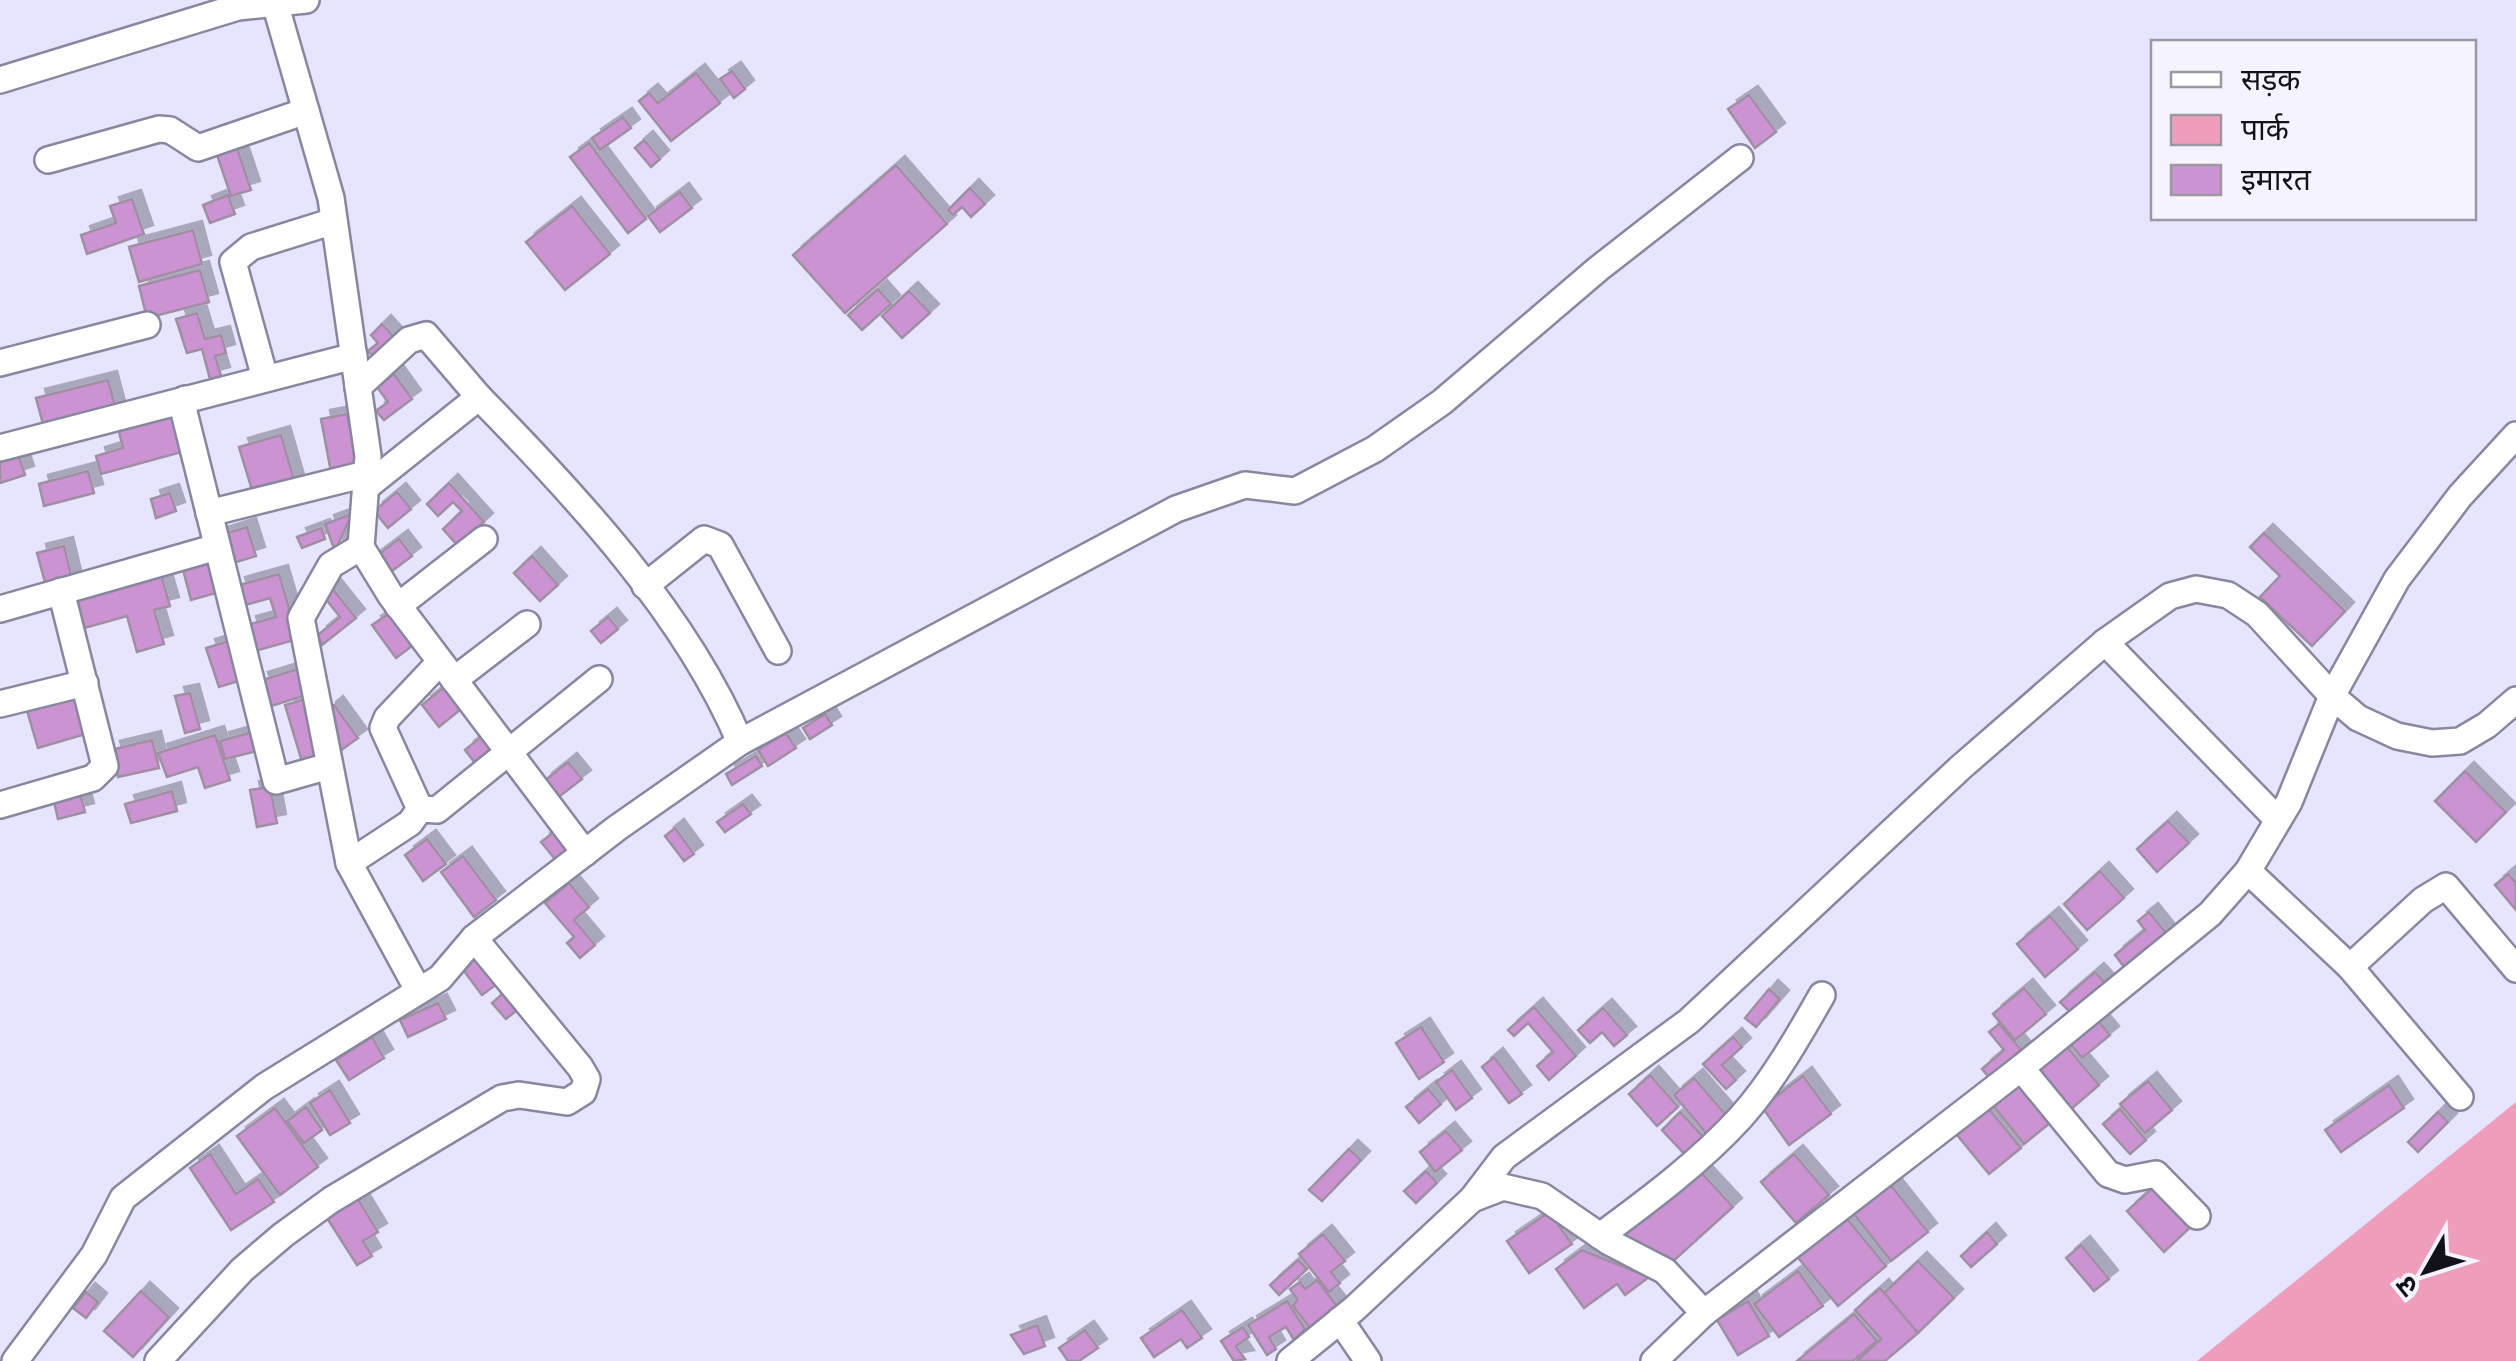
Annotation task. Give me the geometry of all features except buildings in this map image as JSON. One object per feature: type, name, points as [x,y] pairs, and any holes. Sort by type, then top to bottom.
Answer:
[{"type":"street","points":[[0,80],[237,4],[306,0]]},
{"type":"street","points":[[275,3],[334,220],[358,387],[366,481],[362,547],[398,606],[585,853]]},
{"type":"street","points":[[48,160],[159,129],[170,130],[198,148],[306,111]]},
{"type":"street","points":[[15,1361],[94,1255],[123,1198],[264,1087],[417,988],[440,978],[474,938],[740,742],[1176,508],[1245,486],[1295,491],[1375,449],[1442,402],[1598,269],[1740,158]]},
{"type":"street","points":[[265,378],[233,262],[251,247],[334,220]]},
{"type":"street","points":[[0,363],[147,324]]},
{"type":"street","points":[[358,387],[409,340],[426,335],[528,446],[645,586],[726,710],[740,742]]},
{"type":"street","points":[[0,448],[354,356]]},
{"type":"street","points":[[209,513],[366,481],[479,397]]},
{"type":"street","points":[[185,399],[184,412],[276,781],[330,766]]},
{"type":"street","points":[[1654,1361],[1704,1312],[2021,1068],[2210,914],[2248,871],[2278,820],[2332,696],[2424,540],[2516,435]]},
{"type":"street","points":[[398,606],[484,539]]},
{"type":"street","points":[[645,586],[704,539],[712,540],[720,545],[778,651]]},
{"type":"street","points":[[0,608],[217,547]]},
{"type":"street","points":[[362,547],[330,565],[301,618],[349,863],[417,988]]},
{"type":"street","points":[[1290,1361],[1472,1200],[1504,1157],[1690,1021],[1960,768],[2105,642],[2170,596],[2196,589],[2228,595],[2258,614],[2332,696],[2358,718],[2397,736],[2432,743],[2460,740],[2487,726],[2516,700]]},
{"type":"street","points":[[0,805],[100,774],[105,766],[61,591]]},
{"type":"street","points":[[420,810],[383,728],[387,718],[447,671],[527,624]]},
{"type":"street","points":[[2105,642],[2278,820]]},
{"type":"street","points":[[420,810],[438,810],[599,679]]},
{"type":"street","points":[[0,704],[84,682]]},
{"type":"street","points":[[349,863],[410,824],[420,810]]},
{"type":"street","points":[[2248,871],[2350,967],[2460,1097]]},
{"type":"street","points":[[2350,967],[2437,888],[2446,886],[2516,969]]},
{"type":"street","points":[[158,1361],[242,1270],[331,1200],[502,1098],[519,1095],[567,1102],[584,1092],[587,1079],[580,1067],[474,938]]},
{"type":"street","points":[[1600,1236],[1652,1198],[1742,1116],[1791,1049],[1822,995]]},
{"type":"street","points":[[2021,1068],[2108,1174],[2126,1180],[2156,1174],[2197,1216]]},
{"type":"street","points":[[1472,1200],[1503,1187],[1542,1196],[1600,1236],[1665,1271],[1704,1312]]},
{"type":"street","points":[[1340,1320],[1368,1361]]},
{"type":"green space","points":[[2516,1102],[2516,1361],[2197,1361]]}]
